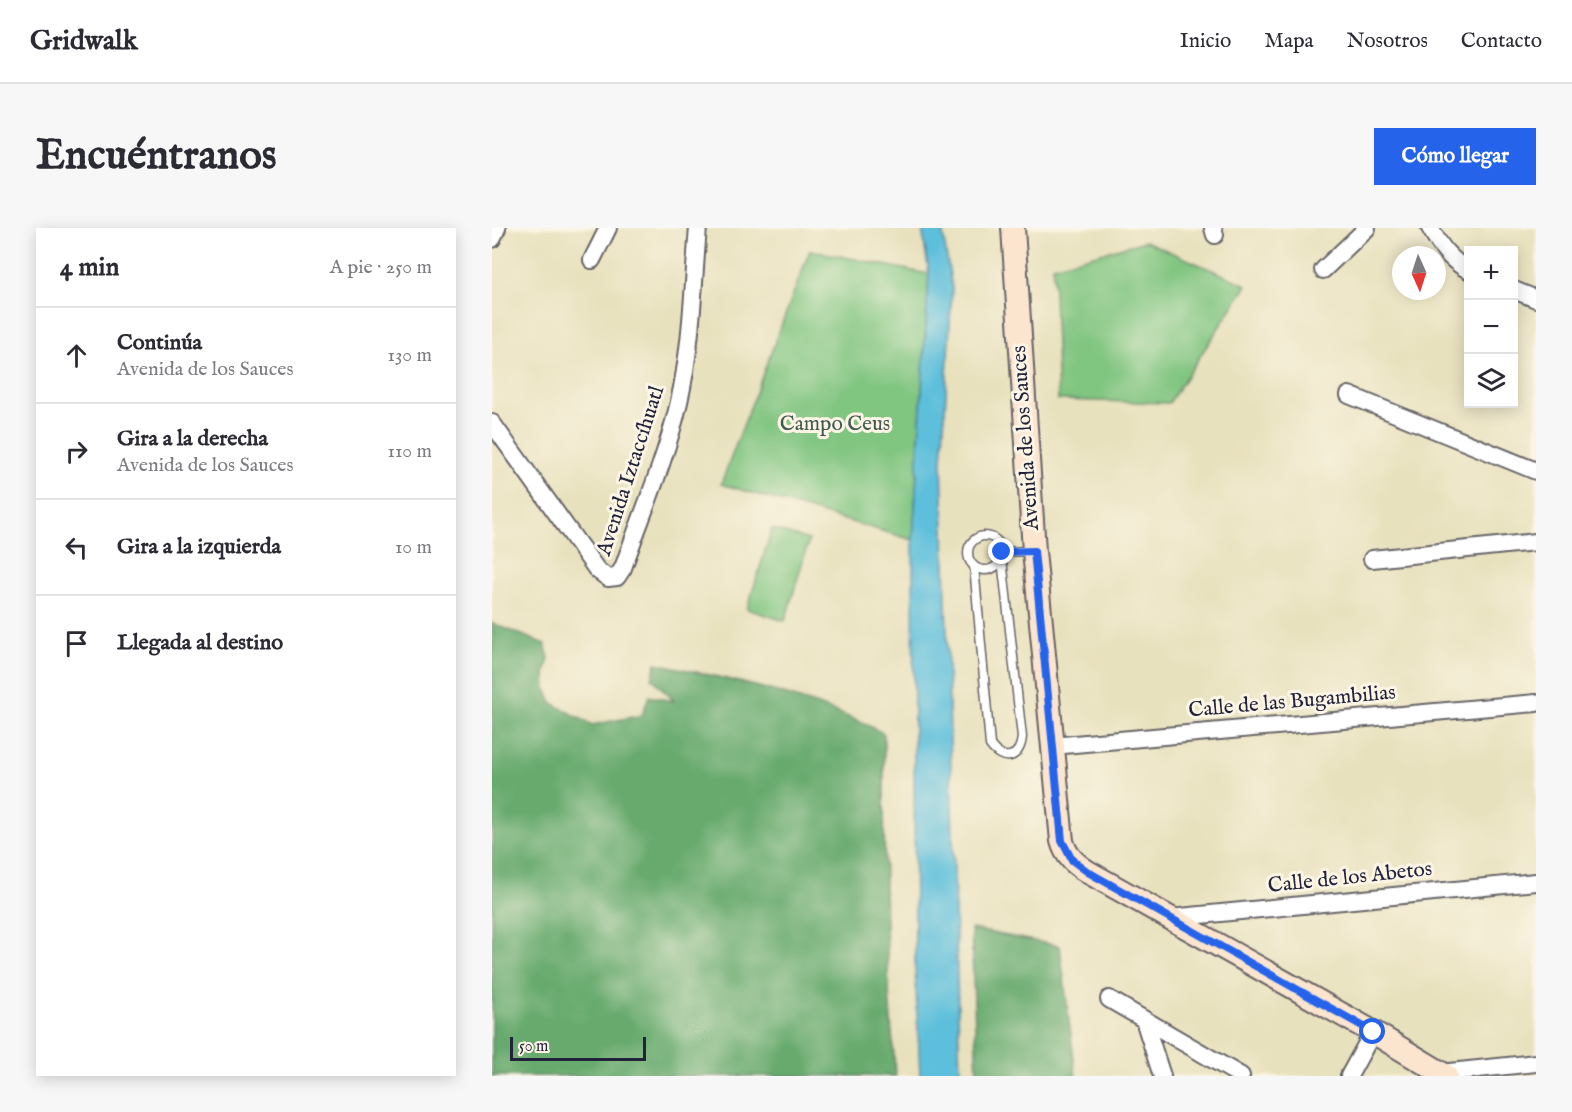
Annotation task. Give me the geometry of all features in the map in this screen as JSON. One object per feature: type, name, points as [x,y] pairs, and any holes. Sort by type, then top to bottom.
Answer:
[{"type":"main road","name":"Avenida de los Sauces","points":[[1013,228],[1034,551],[1062,841],[1069,856],[1088,872],[1168,919],[1373,1032],[1443,1074]]},
{"type":"street","points":[[492,239],[497,228]]},
{"type":"street","points":[[592,260],[608,228]]},
{"type":"street","name":"Avenida Iztaccíhuatl","points":[[492,423],[597,570],[612,579],[617,577],[623,568],[672,430],[679,401],[689,343],[698,228]]},
{"type":"street","points":[[1323,270],[1367,228]]},
{"type":"street","points":[[1430,228],[1454,261],[1464,267]]},
{"type":"street","points":[[1518,292],[1536,299]]},
{"type":"street","points":[[1349,395],[1536,471]]},
{"type":"street","points":[[1372,559],[1536,542]]},
{"type":"street","name":"Calle de las Bugambilias","points":[[1052,746],[1536,703]]},
{"type":"street","name":"Calle de los Abetos","points":[[1168,919],[1536,882]]},
{"type":"street","points":[[1109,999],[1240,1076]]},
{"type":"street","points":[[1144,1020],[1162,1076]]},
{"type":"street","points":[[1349,1076],[1373,1032]]},
{"type":"street","points":[[1443,1074],[1536,1063]]},
{"type":"lane","points":[[984,536],[997,540],[1002,555],[1022,738],[1018,750],[1013,755],[1005,756],[996,753],[990,745],[974,566],[968,554],[969,548],[978,538],[984,536]]},
{"type":"lane","points":[[974,566],[980,569],[993,568],[1002,555],[1034,551]]},
{"type":"green space","points":[[1145,241],[1247,285],[1169,403],[1058,400],[1053,266]]},
{"type":"green space","name":"Campo Ceus","points":[[810,250],[929,274],[913,540],[721,484]]},
{"type":"green space","points":[[772,529],[809,540],[785,621],[747,609]]},
{"type":"green space","points":[[492,623],[545,644],[549,658],[545,674],[546,689],[552,703],[592,725],[642,715],[649,696],[674,701],[652,678],[656,663],[787,695],[829,709],[884,734],[887,948],[896,1076],[492,1076]]},
{"type":"green space","points":[[971,929],[1060,946],[1076,1076],[977,1076]]},
{"type":"water","points":[[922,228],[942,228],[952,288],[942,463],[960,1076],[920,1076],[915,968],[913,540],[929,274]]},
{"type":"route","points":[[1002,552],[1034,551],[1062,841],[1072,860],[1088,872],[1168,919],[1373,1032]]}]
